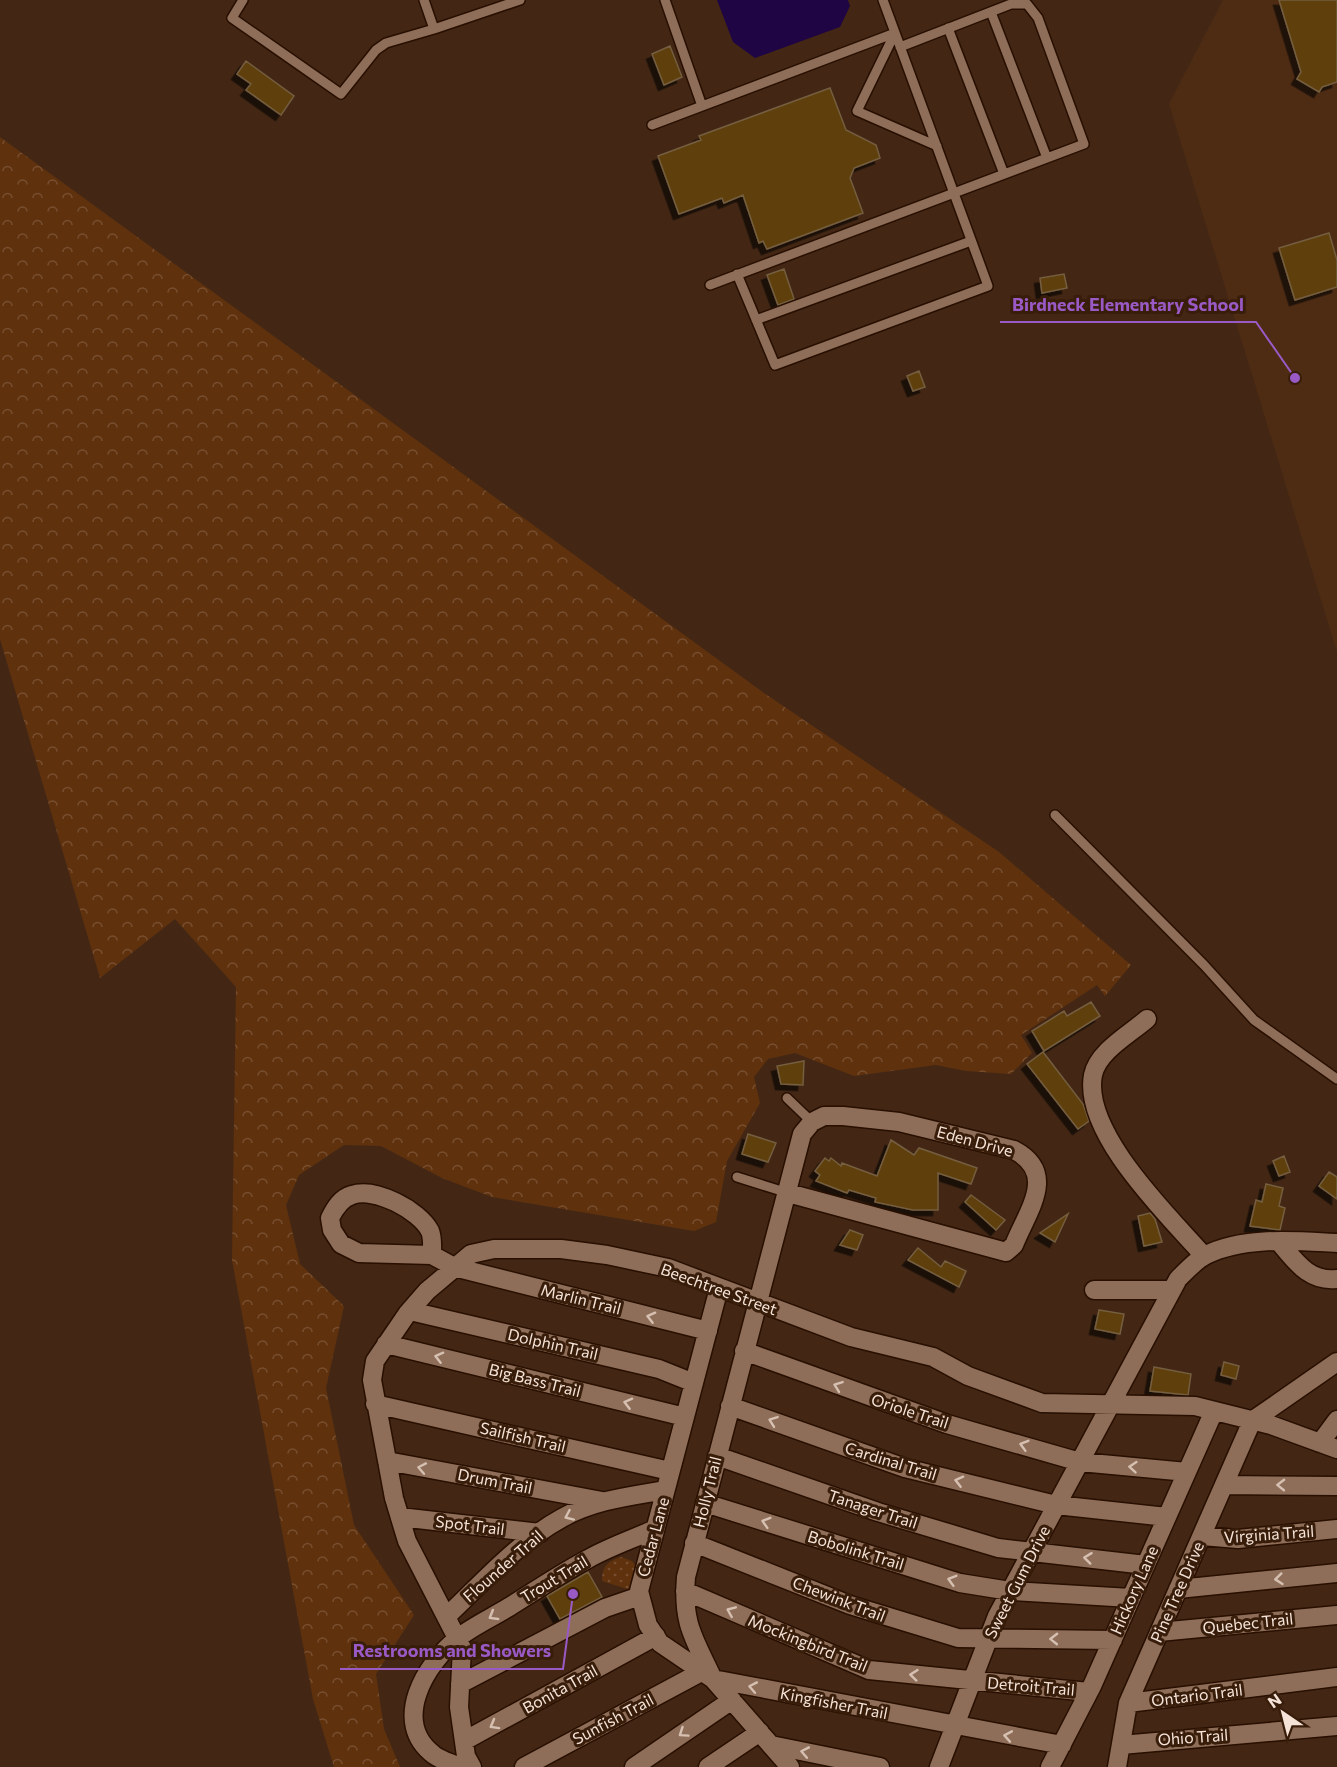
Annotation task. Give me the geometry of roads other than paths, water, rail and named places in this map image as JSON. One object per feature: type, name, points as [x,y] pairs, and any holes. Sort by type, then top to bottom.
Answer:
[{"type":"street","points":[[1147,1019],[1103,1056],[1093,1075],[1095,1100],[1103,1130],[1131,1173],[1204,1256],[1221,1249],[1279,1242],[1337,1243]]},
{"type":"street","name":"Eden Drive","points":[[788,1193],[1005,1252],[1014,1245],[1039,1182],[1037,1171],[1028,1158],[981,1142],[899,1122],[824,1116],[812,1122]]},
{"type":"street","points":[[756,1302],[788,1193],[802,1134],[812,1122]]},
{"type":"street","points":[[363,1192],[378,1196],[418,1217],[430,1233],[432,1255],[359,1253],[341,1244],[332,1230],[330,1218],[338,1204],[350,1195],[363,1192]]},
{"type":"street","points":[[1279,1242],[1306,1273],[1323,1280],[1337,1279]]},
{"type":"street","name":"Beechtree Street","points":[[472,1767],[466,1756],[459,1707],[462,1648],[407,1541],[387,1461],[372,1380],[375,1361],[410,1311],[454,1267],[471,1254],[494,1249],[561,1249],[607,1255],[668,1268],[851,1337],[933,1357],[968,1376],[1042,1402],[1194,1407],[1252,1421],[1329,1446]]},
{"type":"street","name":"Marlin Trail","points":[[432,1255],[454,1267],[708,1331]]},
{"type":"street","name":"Sweet Gum Drive","points":[[939,1767],[989,1637],[1010,1591],[1178,1279],[1204,1256]]},
{"type":"street","name":"Cedar Lane","points":[[719,1288],[639,1591],[648,1625],[660,1643],[708,1675],[766,1739],[786,1766]]},
{"type":"street","points":[[1094,1290],[1172,1290]]},
{"type":"street","name":"Holly Trail","points":[[708,1675],[690,1631],[684,1605],[685,1591],[694,1543],[756,1302]]},
{"type":"street","name":"Dolphin Trail","points":[[410,1311],[659,1369],[694,1383]]},
{"type":"street","name":"Big Bass Trail","points":[[386,1344],[685,1417]]},
{"type":"street","name":"Oriole Trail","points":[[744,1351],[947,1424],[1080,1462],[1187,1472]]},
{"type":"street","points":[[1252,1421],[1337,1362]]},
{"type":"street","name":"Sailfish Trail","points":[[375,1404],[670,1471]]},
{"type":"street","name":"Cardinal Trail","points":[[730,1406],[905,1468],[1056,1505],[1167,1517]]},
{"type":"street","name":"Hickory Lane","points":[[1050,1767],[1113,1640],[1214,1411]]},
{"type":"street","points":[[1329,1446],[1337,1420]]},
{"type":"street","name":"Pine Tree Drive","points":[[1117,1767],[1128,1703],[1252,1421]]},
{"type":"street","name":"Tanager Trail","points":[[717,1456],[900,1518],[998,1548],[1146,1565]]},
{"type":"street","name":"Drum Trail","points":[[387,1461],[603,1502]]},
{"type":"street","points":[[1224,1485],[1337,1486]]},
{"type":"street","name":"Flounder Trail","points":[[446,1617],[522,1545],[563,1517],[603,1502],[665,1490]]},
{"type":"street","name":"Bobolink Trail","points":[[705,1503],[960,1583],[1010,1591],[1131,1598]]},
{"type":"street","name":"Spot Trail","points":[[400,1517],[540,1533]]},
{"type":"street","name":"Trout Trail","points":[[459,1767],[435,1755],[421,1740],[413,1710],[418,1687],[430,1668],[458,1638],[589,1558],[655,1529]]},
{"type":"street","name":"Virginia Trail","points":[[1202,1536],[1238,1539],[1337,1529]]},
{"type":"street","name":"Chewink Trail","points":[[694,1543],[850,1605],[905,1624],[958,1638],[1113,1640]]},
{"type":"street","points":[[1178,1589],[1337,1573]]},
{"type":"street","name":"Mockingbird Trail","points":[[685,1591],[869,1670],[972,1681]]},
{"type":"street","points":[[460,1684],[605,1608],[640,1596]]},
{"type":"street","name":"Quebec Trail","points":[[1159,1632],[1337,1615]]},
{"type":"street","name":"Bonita Trail","points":[[464,1742],[656,1636]]},
{"type":"street","name":"Kingfisher Trail","points":[[708,1675],[954,1727],[1062,1746]]},
{"type":"street","name":"Sunfish Trail","points":[[524,1767],[708,1675]]},
{"type":"street","name":"Ontario Trail","points":[[1128,1703],[1337,1677]]},
{"type":"street","name":"Detroit Trail","points":[[972,1681],[1089,1692]]},
{"type":"street","points":[[633,1767],[732,1700]]},
{"type":"street","name":"Ohio Trail","points":[[1121,1745],[1337,1726]]},
{"type":"street","points":[[708,1767],[766,1739],[880,1767]]},
{"type":"lane","points":[[243,0],[232,18],[341,94],[376,50],[386,43],[520,0]]},
{"type":"lane","points":[[424,0],[434,29]]},
{"type":"lane","points":[[665,0],[702,106]]},
{"type":"lane","points":[[737,274],[775,365],[988,286],[883,0]]},
{"type":"lane","points":[[710,285],[1084,144],[1038,18],[1027,4],[1011,4],[900,46]]},
{"type":"lane","points":[[991,12],[1047,158]]},
{"type":"lane","points":[[948,28],[1004,174]]},
{"type":"lane","points":[[652,124],[895,33]]},
{"type":"lane","points":[[895,33],[857,111],[937,146]]},
{"type":"lane","points":[[756,320],[971,241]]},
{"type":"lane","points":[[1055,815],[1204,965],[1254,1020],[1337,1079]]},
{"type":"lane","points":[[787,1098],[812,1122]]},
{"type":"lane","points":[[736,1177],[788,1193]]},
{"type":"place","name":"Birdneck Elementary School","points":[[1295,378]]},
{"type":"place","name":"Restrooms and Showers","points":[[573,1594]]}]
